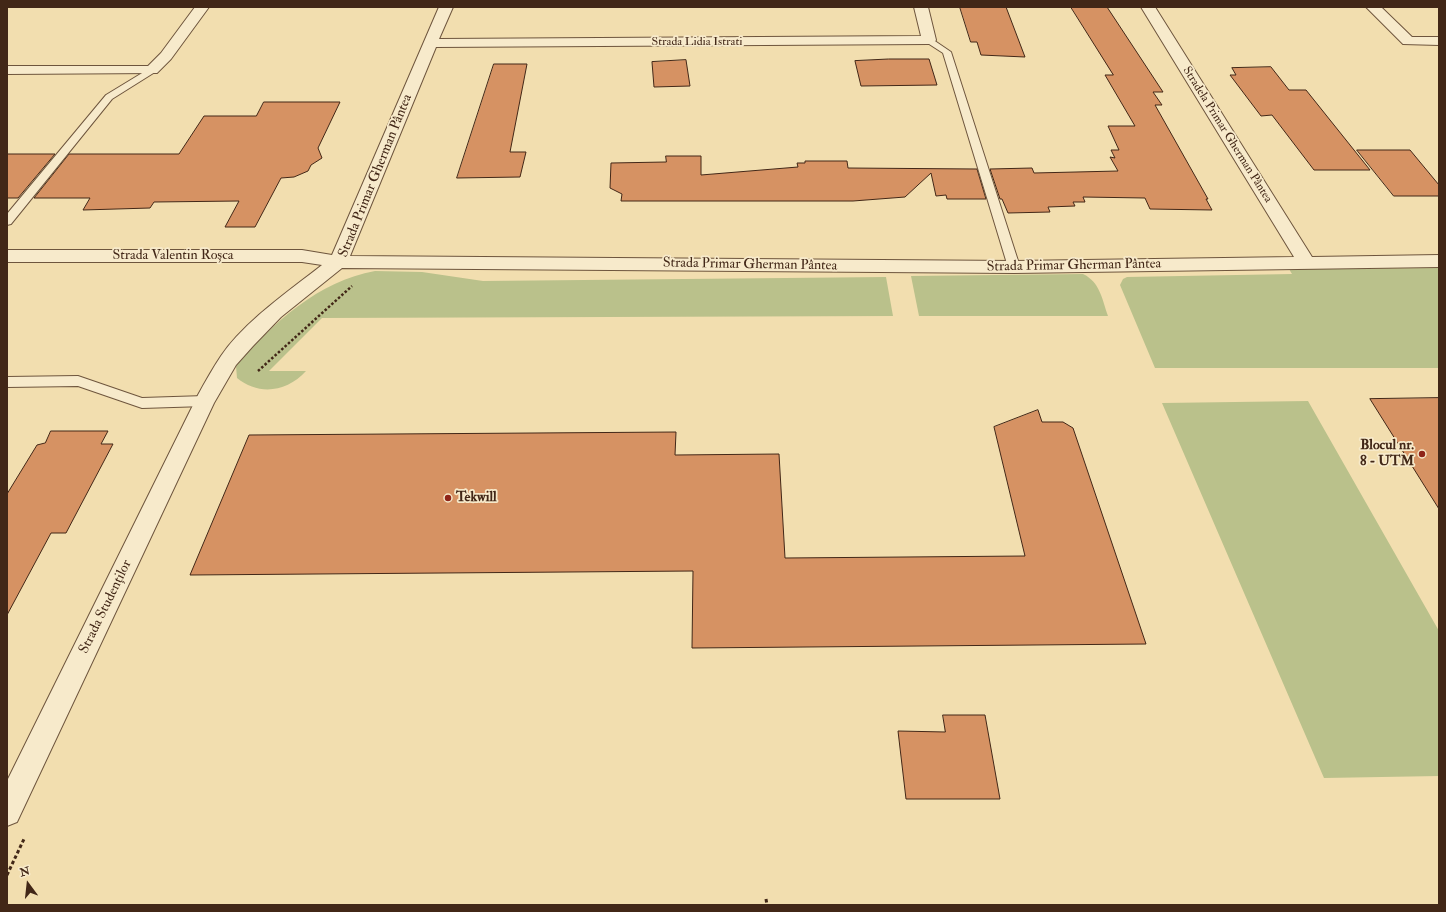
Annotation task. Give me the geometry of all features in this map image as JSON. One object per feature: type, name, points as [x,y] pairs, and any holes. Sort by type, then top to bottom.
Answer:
[{"type":"street","points":[[7,70],[152,70],[166,56],[202,7]]},
{"type":"street","name":"Strada Primar Gherman Pântea","points":[[446,7],[338,262],[1014,267],[1439,261]]},
{"type":"street","points":[[921,7],[929,40]]},
{"type":"street","name":"Stradela Primar Gherman Pântea","points":[[1148,7],[1307,262]]},
{"type":"street","points":[[1373,7],[1408,41],[1439,41]]},
{"type":"street","name":"Strada Lidia Istrati","points":[[431,44],[929,40]]},
{"type":"street","name":"Strada Valentin Roșca","points":[[7,256],[302,256],[338,262]]},
{"type":"street","name":"Strada Studenților","points":[[7,812],[205,401],[229,360],[246,340],[274,312],[338,262]]},
{"type":"lane","points":[[929,40],[947,52],[1014,267]]},
{"type":"lane","points":[[7,221],[108,97],[152,70]]},
{"type":"lane","points":[[7,382],[78,380],[142,403],[205,401]]},
{"type":"path","points":[[253,375],[346,293],[360,277],[365,262]]},
{"type":"path","points":[[766,899],[766,905]]},
{"type":"green space","points":[[1439,268],[1439,368],[1155,368],[1120,285],[1123,279],[1127,277],[1292,274],[1289,269]]},
{"type":"green space","points":[[375,271],[422,272],[483,281],[886,277],[893,316],[322,318],[269,371],[306,371],[298,378],[282,387],[263,389],[246,384],[237,378],[236,366],[265,334],[298,306],[335,284],[354,276]]},
{"type":"green space","points":[[1083,274],[1089,277],[1097,286],[1108,316],[919,316],[911,276]]},
{"type":"green space","points":[[1308,401],[1439,631],[1439,776],[1324,778],[1162,403]]},
{"type":"building","points":[[960,7],[1006,7],[1025,57],[981,55],[977,42],[971,42]]},
{"type":"building","points":[[1071,7],[1107,7],[1163,92],[1153,92],[1162,105],[1155,105],[1208,199],[1206,199],[1212,210],[1150,209],[1145,198],[1083,197],[1085,202],[1073,202],[1075,206],[1048,207],[1050,212],[1008,213],[1002,199],[1000,199],[990,169],[1032,168],[1034,173],[1118,171],[1110,157],[1115,158],[1111,150],[1119,150],[1108,126],[1135,126],[1105,75],[1113,75]]},
{"type":"building","points":[[929,59],[937,85],[861,86],[855,61]]},
{"type":"building","points":[[686,60],[690,86],[654,87],[652,62]]},
{"type":"building","points":[[494,64],[527,64],[510,152],[526,152],[520,177],[457,178]]},
{"type":"building","points":[[1271,67],[1289,90],[1306,90],[1370,170],[1314,170],[1272,115],[1261,116],[1230,75],[1236,75],[1232,68]]},
{"type":"building","points":[[264,102],[340,102],[318,148],[322,158],[311,165],[308,171],[294,177],[281,178],[255,227],[225,227],[239,201],[154,202],[150,208],[83,210],[90,198],[34,198],[69,154],[179,154],[204,116],[256,116]]},
{"type":"building","points":[[1357,150],[1410,150],[1439,185],[1439,196],[1394,196]]},
{"type":"building","points":[[7,154],[55,154],[18,198],[7,198]]},
{"type":"building","points":[[666,156],[701,156],[701,175],[798,167],[797,163],[805,163],[805,161],[847,161],[848,168],[977,169],[986,199],[947,199],[946,195],[936,196],[931,173],[905,197],[853,201],[621,201],[622,194],[610,188],[611,163],[666,162]]},
{"type":"building","name":"Blocul nr. 8 - UTM","points":[[1439,398],[1439,509],[1370,399]]},
{"type":"building","points":[[1038,410],[1042,422],[1063,422],[1073,428],[1146,644],[692,648],[693,571],[190,575],[249,435],[676,432],[675,455],[779,454],[785,558],[1025,556],[994,427]]},
{"type":"building","points":[[51,431],[108,431],[101,444],[113,444],[66,533],[51,533],[7,615],[7,494],[37,445],[45,443]]},
{"type":"building","points":[[943,715],[985,715],[1000,799],[906,799],[898,731],[945,732]]},
{"type":"place","name":"Blocul nr. 8 - UTM","points":[[1422,454]]},
{"type":"place","name":"Tekwill","points":[[448,498]]}]
